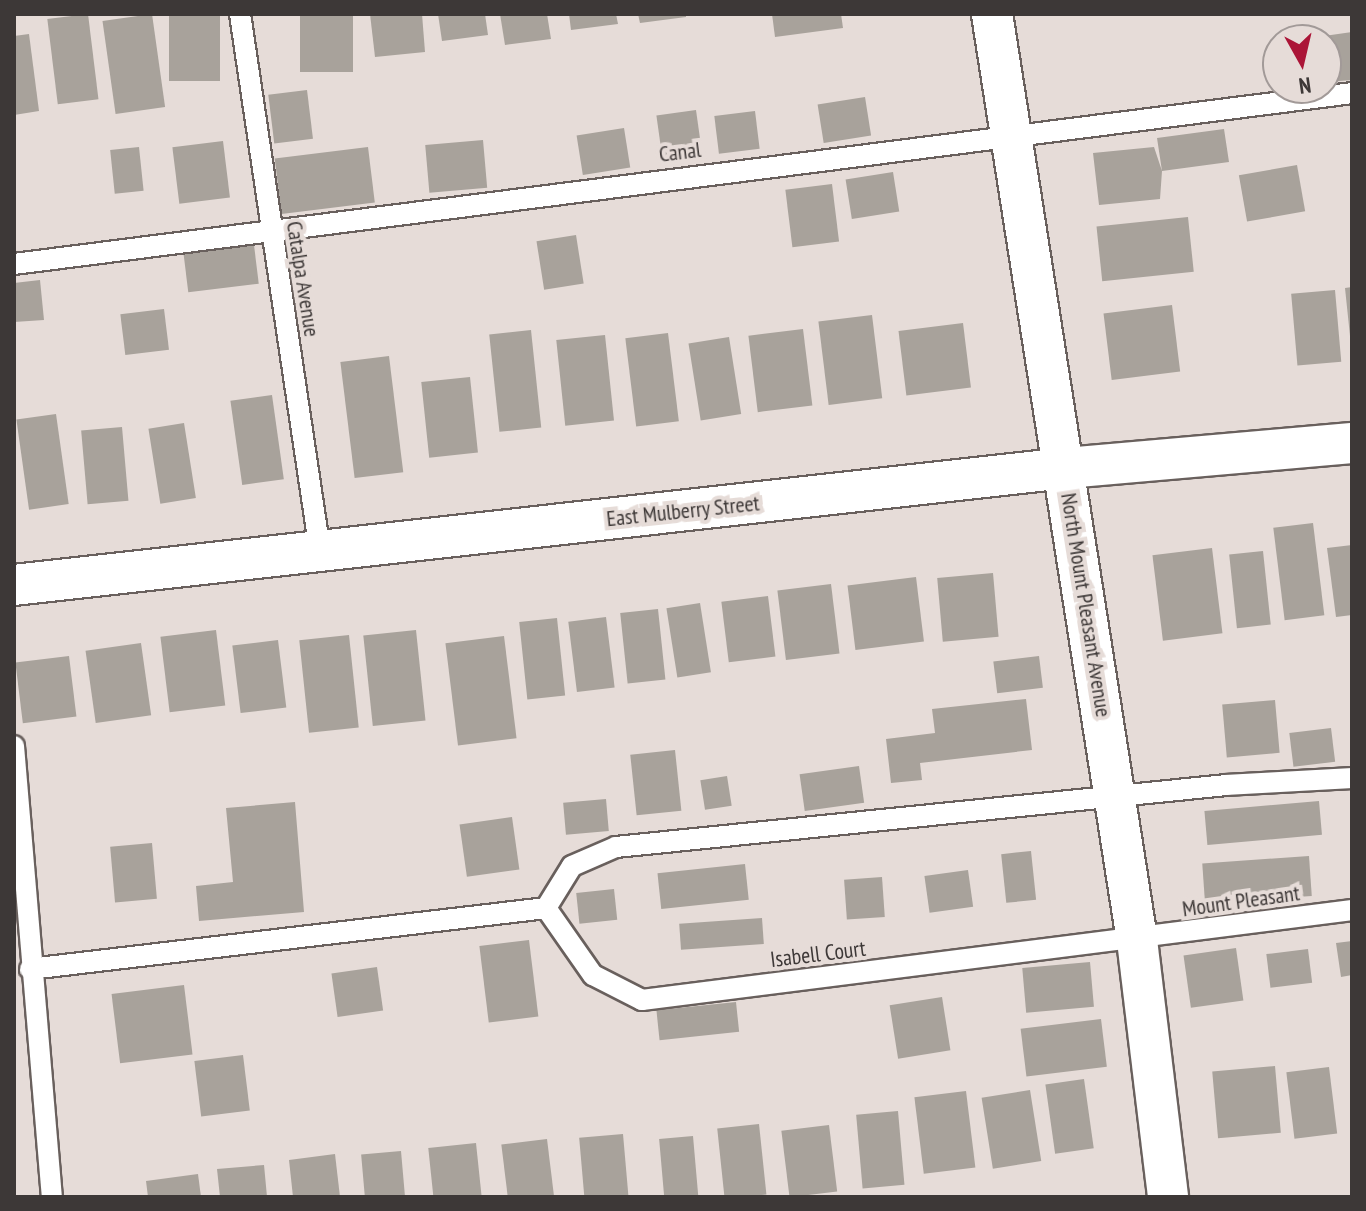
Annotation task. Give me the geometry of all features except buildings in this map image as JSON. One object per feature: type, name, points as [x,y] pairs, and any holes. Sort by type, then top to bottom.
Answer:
[{"type":"street","name":"North Mount Pleasant Avenue","points":[[992,14],[1116,797],[1168,1197]]},
{"type":"street","name":"East Mulberry Street","points":[[14,585],[1066,468],[1352,443]]},
{"type":"lane","name":"Catalpa Avenue","points":[[240,14],[320,551]]},
{"type":"lane","name":"Canal","points":[[14,264],[270,228],[1352,93]]},
{"type":"lane","points":[[14,746],[30,969],[52,1197]]},
{"type":"lane","points":[[30,969],[546,908],[572,866],[616,847],[1116,797],[1352,778]]},
{"type":"lane","name":"Isabell Court","points":[[546,908],[593,975],[642,1000],[1137,940]]},
{"type":"lane","name":"Mount Pleasant","points":[[1137,940],[1352,910]]}]
